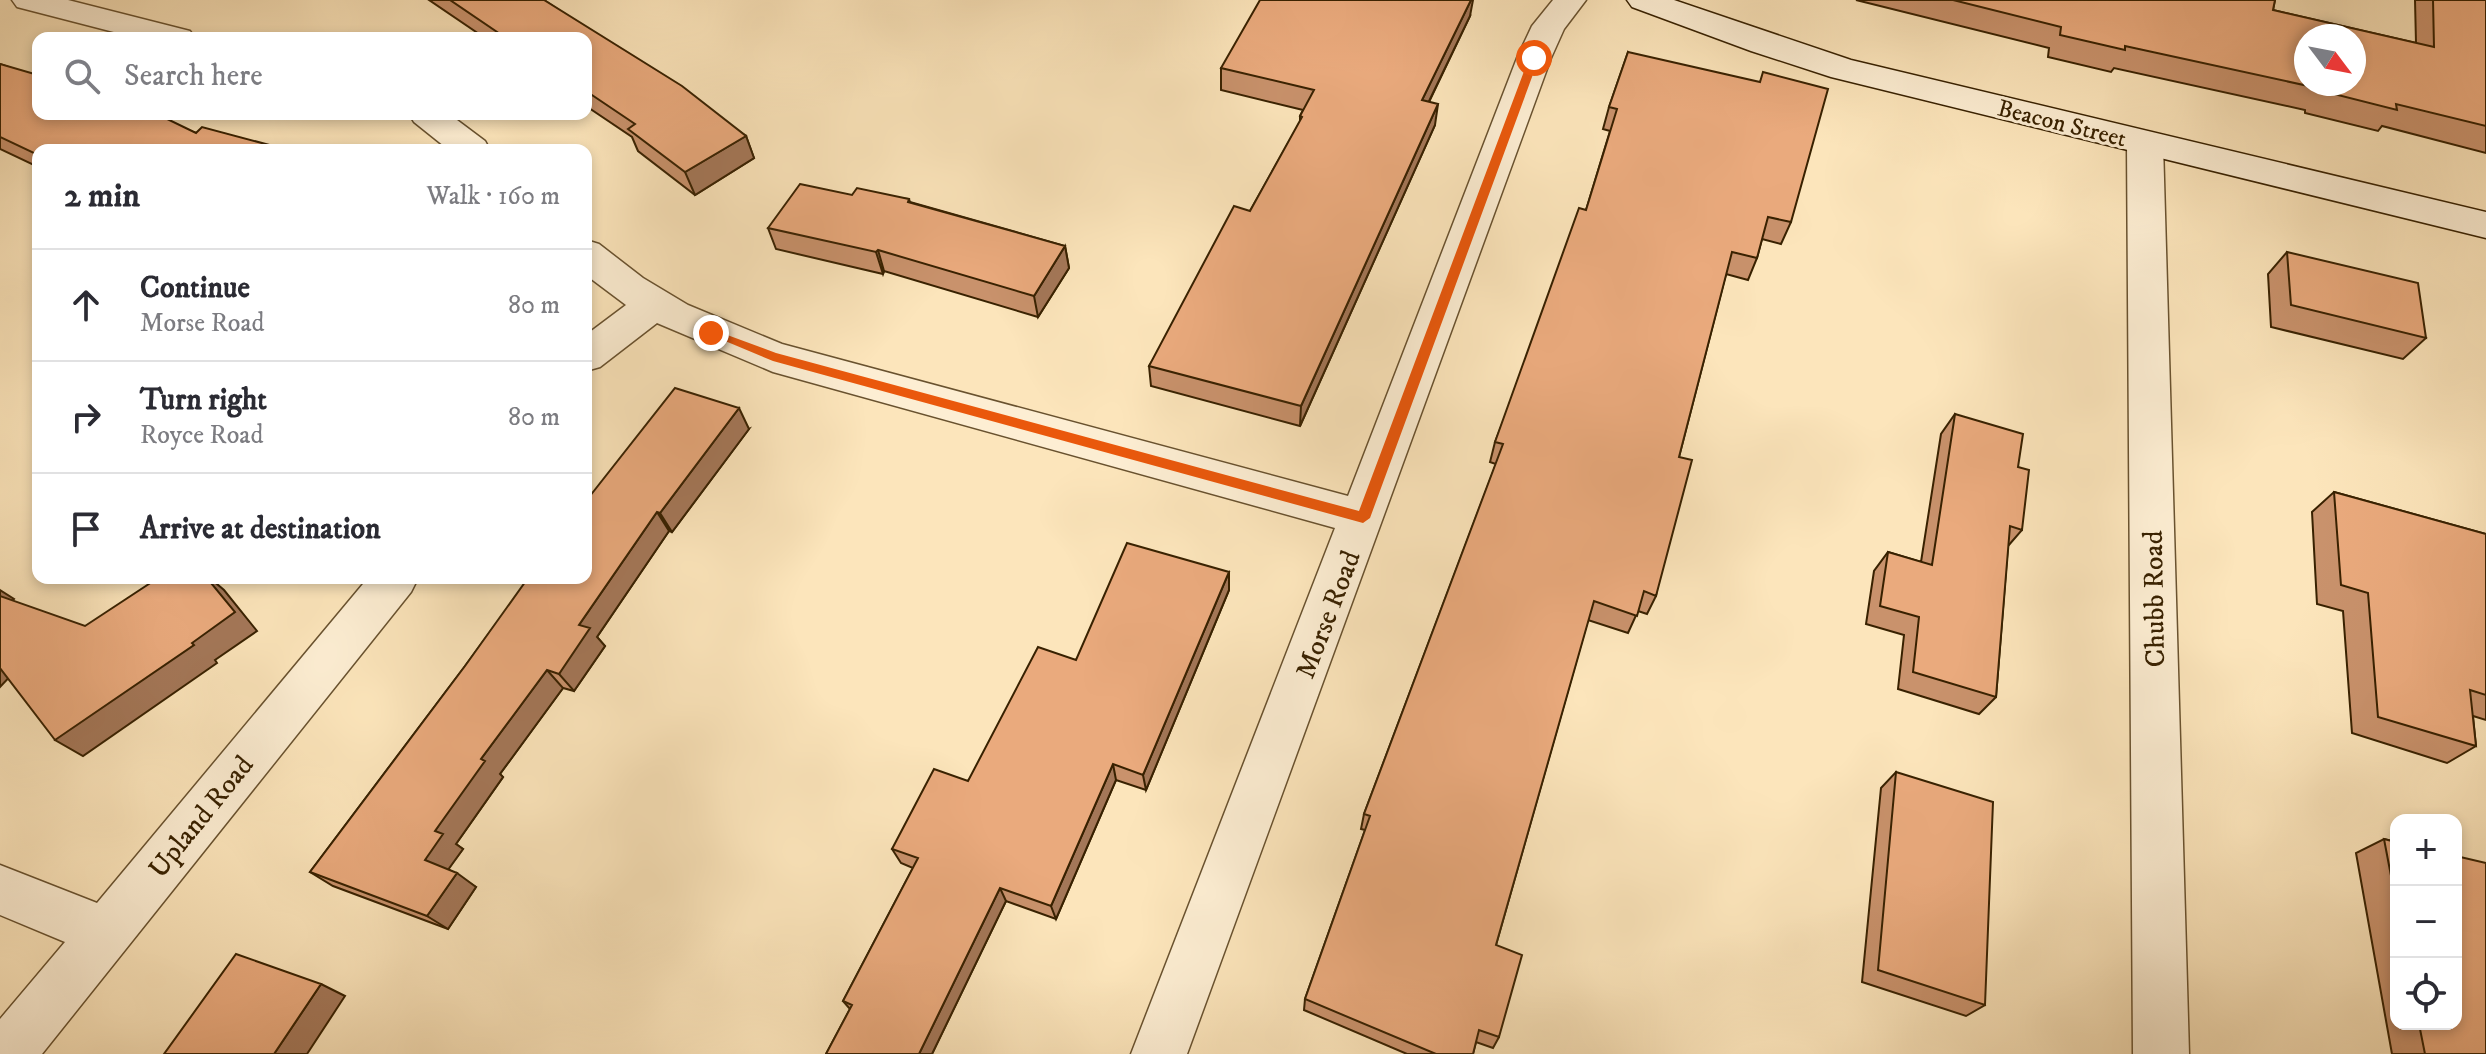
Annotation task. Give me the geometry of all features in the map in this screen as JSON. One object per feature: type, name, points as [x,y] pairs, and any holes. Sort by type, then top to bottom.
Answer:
[{"type":"street","points":[[28,0],[154,32]]},
{"type":"street","name":"Morse Road","points":[[1159,1054],[1534,58],[1549,26],[1570,0]]},
{"type":"street","name":"Beacon Street","points":[[1643,0],[1683,6],[1843,69],[2486,225]]},
{"type":"street","points":[[434,120],[464,144]]},
{"type":"street","name":"Chubb Road","points":[[2145,144],[2161,1054]]},
{"type":"street","points":[[592,259],[653,306],[773,357],[1363,518]]},
{"type":"street","points":[[592,352],[653,306]]},
{"type":"street","name":"Upland Road","points":[[7,1054],[390,584]]},
{"type":"street","points":[[0,890],[105,932]]},
{"type":"building","points":[[450,0],[544,0],[682,86],[746,136],[685,172],[628,129],[635,124],[592,95],[592,32],[497,32]]},
{"type":"building","points":[[1260,0],[1471,0],[1422,100],[1438,104],[1301,406],[1149,366],[1234,206],[1250,211],[1314,90],[1221,68]]},
{"type":"building","points":[[1953,0],[2275,0],[2273,10],[2334,24],[2294,24],[2294,83],[2060,35],[2061,27]]},
{"type":"building","points":[[2433,0],[2486,0],[2486,126],[2396,104],[2397,110],[2342,96],[2366,96],[2366,31],[2434,47]]},
{"type":"building","points":[[1628,52],[1760,82],[1763,72],[1828,89],[1791,222],[1768,217],[1757,258],[1732,252],[1679,457],[1692,460],[1656,596],[1644,591],[1637,616],[1594,601],[1496,945],[1522,955],[1499,1037],[1479,1030],[1473,1054],[1436,1054],[1305,999],[1370,816],[1364,814],[1503,444],[1495,442],[1579,208],[1586,210],[1617,109],[1609,107]]},
{"type":"building","points":[[0,64],[32,73],[32,120],[169,120],[196,133],[202,127],[266,144],[32,144],[32,152],[0,137]]},
{"type":"building","points":[[800,184],[852,195],[857,188],[909,199],[908,202],[1065,246],[1034,296],[878,250],[768,228]]},
{"type":"building","points":[[2287,252],[2418,283],[2426,338],[2291,305]]},
{"type":"building","points":[[675,388],[739,408],[660,513],[657,512],[579,625],[590,628],[559,674],[547,670],[481,759],[485,761],[435,831],[443,834],[425,860],[457,873],[427,916],[310,872],[524,584],[592,584],[592,493]]},
{"type":"building","points":[[1955,414],[2023,434],[2018,467],[2029,470],[2022,530],[2010,526],[1996,697],[1913,672],[1919,617],[1880,606],[1888,552],[1932,565]]},
{"type":"building","points":[[2334,492],[2486,534],[2486,695],[2470,690],[2476,746],[2378,717],[2368,593],[2341,585]]},
{"type":"building","points":[[1127,543],[1229,572],[1143,775],[1113,764],[1051,906],[1000,888],[919,1054],[826,1054],[852,1005],[843,1001],[918,858],[892,849],[934,769],[968,781],[1038,647],[1076,660]]},
{"type":"building","points":[[149,584],[212,584],[235,612],[192,643],[194,645],[55,740],[0,668],[0,596],[85,626]]},
{"type":"building","points":[[1896,772],[1993,802],[1985,1005],[1878,970]]},
{"type":"building","points":[[2384,839],[2390,840],[2390,870]]},
{"type":"building","points":[[2462,857],[2486,863],[2486,1054],[2425,1054],[2420,1030],[2462,1030]]},
{"type":"building","points":[[236,954],[321,984],[274,1054],[164,1054]]},
{"type":"route","points":[[711,333],[773,357],[1363,518],[1534,58]]}]
